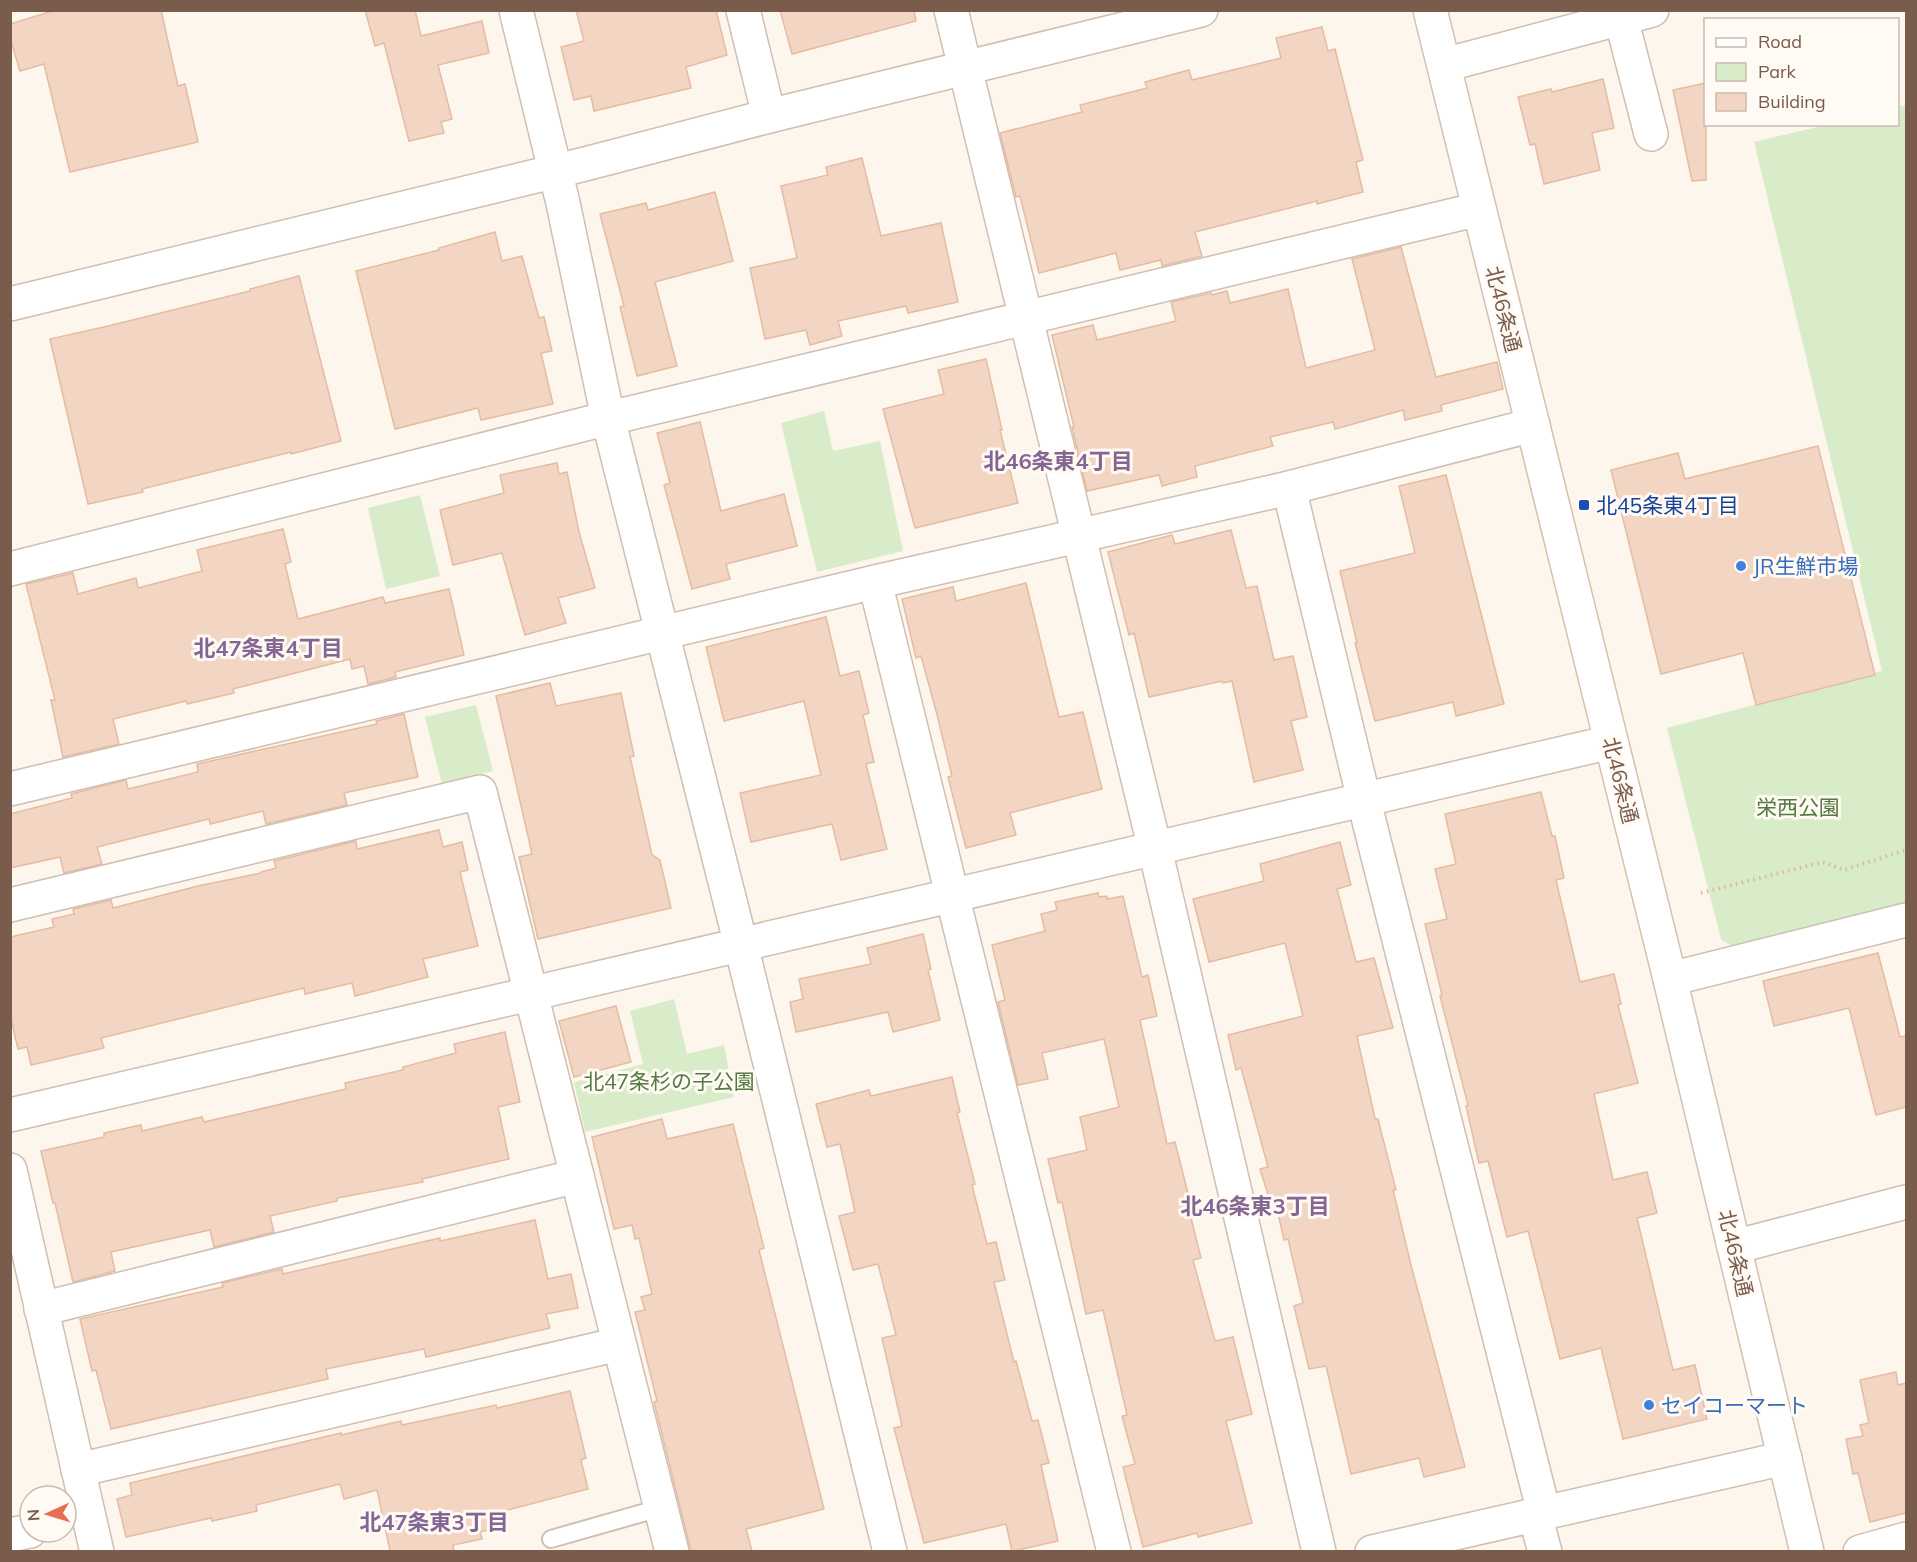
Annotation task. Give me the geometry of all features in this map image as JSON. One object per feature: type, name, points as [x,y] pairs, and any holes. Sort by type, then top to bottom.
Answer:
[{"type":"street","points":[[516,10],[556,171],[608,418],[890,1551]]},
{"type":"street","points":[[743,10],[769,116]]},
{"type":"street","points":[[951,10],[1155,849],[1319,1551]]},
{"type":"street","name":"北46条通","points":[[1430,10],[1670,979],[1807,1551]]},
{"type":"street","points":[[1444,65],[1620,14],[1652,10]]},
{"type":"street","points":[[10,304],[556,171],[1182,13]]},
{"type":"street","points":[[1620,14],[1651,134]]},
{"type":"street","points":[[10,569],[608,418],[1479,209]]},
{"type":"street","points":[[10,789],[875,582],[1289,488],[1533,425]]},
{"type":"street","points":[[1289,488],[1540,1514],[1545,1551]]},
{"type":"street","points":[[875,582],[1114,1551]]},
{"type":"street","points":[[10,1115],[1611,742]]},
{"type":"street","points":[[10,905],[480,792],[672,1551]]},
{"type":"street","points":[[1670,979],[1906,920]]},
{"type":"street","points":[[10,1170],[78,1470],[78,1484]]},
{"type":"street","points":[[41,1309],[577,1176]]},
{"type":"street","points":[[1734,1247],[1906,1202]]},
{"type":"street","points":[[78,1470],[619,1344]]},
{"type":"street","points":[[1372,1551],[1785,1458]]},
{"type":"street","points":[[78,1522],[97,1551]]},
{"type":"street","points":[[1860,1551],[1906,1539]]},
{"type":"lane","points":[[551,1539],[660,1508]]},
{"type":"path","points":[[1701,893],[1823,862],[1844,870],[1906,850]]},
{"type":"green space","name":"栄西公園","points":[[1906,105],[1906,903],[1733,947],[1721,939],[1667,728],[1882,671],[1754,142],[1822,126],[1899,126],[1899,107]]},
{"type":"green space","points":[[824,411],[833,451],[880,441],[903,551],[817,572],[781,423]]},
{"type":"green space","points":[[420,495],[440,576],[386,589],[368,508]]},
{"type":"green space","points":[[476,705],[493,771],[442,784],[425,717]]},
{"type":"green space","name":"北47条杉の子公園","points":[[674,999],[687,1054],[724,1045],[734,1097],[585,1132],[574,1082],[643,1064],[630,1011]]},
{"type":"building","points":[[56,10],[161,10],[178,86],[185,84],[198,142],[70,172],[44,64],[20,71],[10,38],[10,24]]},
{"type":"building","points":[[365,10],[415,10],[421,36],[482,21],[489,53],[438,65],[452,119],[441,122],[444,133],[409,141],[384,43],[375,46]]},
{"type":"building","points":[[576,10],[716,10],[727,55],[686,67],[691,88],[594,111],[591,96],[574,100],[561,47],[584,41]]},
{"type":"building","points":[[780,10],[914,10],[916,21],[792,54]]},
{"type":"building","points":[[1322,27],[1328,51],[1335,49],[1363,160],[1356,162],[1363,192],[1317,204],[1317,201],[1195,232],[1202,256],[1162,266],[1161,260],[1120,270],[1116,253],[1039,273],[1020,196],[1016,197],[1000,133],[1082,112],[1080,105],[1147,88],[1145,82],[1189,70],[1192,80],[1281,58],[1276,38]]},
{"type":"building","points":[[1603,79],[1614,128],[1592,133],[1600,170],[1544,184],[1535,144],[1530,145],[1518,97],[1551,89],[1552,92]]},
{"type":"building","points":[[1704,83],[1706,180],[1692,181],[1673,90]]},
{"type":"building","points":[[862,158],[881,236],[941,223],[958,302],[908,313],[906,306],[838,321],[842,336],[810,345],[806,330],[765,339],[750,268],[797,258],[781,186],[828,175],[826,167]]},
{"type":"building","points":[[715,192],[733,261],[655,282],[677,366],[637,376],[620,307],[624,306],[600,214],[646,203],[648,210]]},
{"type":"building","points":[[495,232],[502,261],[522,256],[539,318],[544,317],[552,351],[541,353],[553,404],[481,420],[478,408],[395,429],[356,271],[439,250],[439,248]]},
{"type":"building","points":[[1401,247],[1436,377],[1497,362],[1503,389],[1441,405],[1442,411],[1405,420],[1403,410],[1335,429],[1333,422],[1270,437],[1273,446],[1195,466],[1197,477],[1162,486],[1159,475],[1087,491],[1052,335],[1093,325],[1097,340],[1176,321],[1171,302],[1227,291],[1230,303],[1288,289],[1306,368],[1375,350],[1352,259]]},
{"type":"building","points":[[299,276],[341,441],[88,504],[50,339],[250,291],[250,289]]},
{"type":"building","points":[[986,359],[1018,503],[915,528],[883,409],[944,394],[938,370]]},
{"type":"building","points":[[700,422],[721,511],[784,494],[797,546],[726,564],[730,579],[692,589],[664,485],[670,483],[657,433]]},
{"type":"building","name":"JR生鮮市場","points":[[1818,446],[1875,675],[1756,705],[1743,653],[1661,674],[1611,470],[1678,453],[1685,479]]},
{"type":"building","points":[[557,463],[559,474],[567,472],[579,532],[595,588],[558,598],[566,623],[525,635],[502,553],[453,565],[440,510],[504,493],[500,475]]},
{"type":"building","points":[[1446,475],[1504,704],[1456,716],[1453,702],[1375,721],[1340,571],[1415,553],[1399,486]]},
{"type":"building","points":[[283,529],[291,562],[285,564],[298,619],[383,597],[385,603],[449,589],[464,655],[395,672],[396,677],[368,684],[364,666],[352,669],[350,659],[233,689],[234,693],[187,704],[186,701],[113,719],[119,744],[63,757],[51,700],[55,700],[26,584],[73,573],[78,594],[136,578],[138,588],[202,571],[197,550]]},
{"type":"building","points":[[1231,530],[1246,588],[1257,586],[1274,660],[1293,656],[1307,717],[1291,721],[1303,770],[1254,782],[1232,681],[1223,683],[1222,681],[1149,697],[1134,633],[1129,635],[1108,552],[1172,535],[1175,544]]},
{"type":"building","points":[[1026,583],[1059,717],[1083,712],[1102,789],[1010,813],[1016,835],[966,848],[948,777],[952,776],[936,711],[921,656],[916,658],[902,599],[953,587],[956,601]]},
{"type":"building","points":[[826,617],[840,676],[859,671],[869,713],[863,715],[874,762],[866,764],[887,849],[841,860],[832,824],[751,842],[740,793],[821,775],[804,701],[724,721],[706,647]]},
{"type":"building","points":[[550,683],[556,706],[621,693],[634,756],[630,757],[652,855],[660,860],[671,908],[538,939],[519,857],[532,854],[496,696]]},
{"type":"building","points":[[404,714],[418,777],[344,793],[347,805],[266,824],[263,811],[210,824],[209,819],[97,847],[102,864],[64,873],[60,857],[10,868],[10,814],[72,798],[71,794],[126,780],[128,789],[198,772],[197,764],[377,724],[376,721]]},
{"type":"building","points":[[1541,792],[1552,836],[1555,836],[1564,878],[1556,880],[1580,982],[1614,974],[1621,1004],[1618,1005],[1638,1083],[1594,1094],[1613,1180],[1647,1172],[1657,1213],[1637,1218],[1673,1370],[1695,1365],[1707,1419],[1623,1439],[1601,1348],[1560,1359],[1528,1231],[1507,1237],[1488,1161],[1479,1163],[1466,1106],[1468,1105],[1440,996],[1442,995],[1425,924],[1447,919],[1435,869],[1456,864],[1445,814]]},
{"type":"building","points":[[439,830],[443,847],[462,842],[468,870],[460,872],[478,946],[423,959],[428,977],[355,996],[352,983],[305,994],[304,988],[101,1038],[104,1048],[31,1065],[27,1047],[18,1049],[10,1015],[10,937],[54,927],[52,919],[74,914],[73,909],[111,900],[113,908],[198,886],[261,873],[276,868],[274,861],[356,841],[357,849]]},
{"type":"building","points":[[1340,842],[1351,885],[1337,889],[1356,962],[1374,958],[1393,1028],[1357,1036],[1375,1119],[1378,1119],[1396,1190],[1393,1190],[1411,1265],[1465,1467],[1424,1477],[1419,1458],[1351,1474],[1326,1366],[1309,1369],[1294,1306],[1303,1303],[1288,1239],[1284,1240],[1275,1200],[1270,1201],[1260,1169],[1268,1167],[1241,1068],[1236,1070],[1228,1035],[1303,1016],[1285,943],[1209,962],[1193,899],[1264,881],[1260,864]]},
{"type":"building","points":[[1098,893],[1099,897],[1107,896],[1107,899],[1123,896],[1142,977],[1148,975],[1157,1016],[1140,1020],[1167,1144],[1175,1142],[1194,1217],[1191,1218],[1201,1258],[1193,1260],[1215,1341],[1233,1337],[1252,1414],[1226,1421],[1252,1523],[1198,1537],[1197,1533],[1143,1547],[1123,1467],[1135,1464],[1122,1416],[1127,1415],[1103,1310],[1086,1314],[1062,1202],[1058,1203],[1048,1159],[1087,1150],[1080,1117],[1119,1107],[1104,1039],[1042,1053],[1048,1079],[1018,1085],[998,1002],[1005,1000],[992,945],[1045,931],[1041,914],[1057,910],[1055,902]]},
{"type":"building","points":[[923,934],[931,969],[928,970],[940,1020],[893,1032],[888,1012],[796,1032],[790,1002],[803,999],[799,979],[871,964],[867,948]]},
{"type":"building","points":[[1878,953],[1900,1037],[1906,1036],[1906,1107],[1876,1115],[1849,1008],[1774,1026],[1763,981]]},
{"type":"building","points":[[616,1006],[631,1062],[574,1077],[559,1021]]},
{"type":"building","points":[[505,1032],[520,1102],[498,1107],[509,1159],[422,1179],[423,1182],[337,1198],[337,1201],[270,1216],[274,1232],[214,1247],[210,1230],[111,1252],[115,1271],[73,1282],[41,1151],[104,1137],[104,1133],[141,1125],[142,1131],[202,1117],[204,1122],[346,1089],[345,1083],[403,1070],[403,1067],[456,1053],[454,1044]]},
{"type":"building","points":[[952,1077],[960,1112],[957,1113],[975,1184],[972,1185],[987,1244],[996,1242],[1005,1280],[994,1282],[1014,1362],[1016,1361],[1032,1421],[1038,1420],[1049,1463],[1041,1465],[1058,1541],[1014,1551],[1012,1551],[1006,1524],[924,1543],[894,1428],[902,1426],[882,1338],[896,1335],[878,1264],[853,1270],[839,1216],[855,1212],[840,1144],[827,1147],[816,1104],[869,1090],[871,1096]]},
{"type":"building","points":[[662,1119],[667,1139],[733,1124],[764,1248],[759,1250],[824,1509],[746,1529],[752,1551],[691,1551],[654,1402],[657,1401],[635,1312],[645,1310],[641,1297],[652,1294],[639,1238],[635,1239],[632,1225],[614,1229],[592,1137]]},
{"type":"building","points":[[535,1220],[548,1279],[571,1274],[578,1308],[546,1314],[550,1328],[426,1357],[424,1349],[326,1369],[328,1379],[111,1429],[96,1370],[92,1371],[80,1319],[223,1287],[222,1283],[282,1269],[283,1274],[440,1238],[440,1241]]},
{"type":"building","points":[[1896,1372],[1898,1385],[1906,1383],[1906,1513],[1870,1522],[1858,1473],[1853,1474],[1846,1439],[1863,1436],[1860,1425],[1869,1423],[1860,1380]]},
{"type":"building","points":[[570,1391],[586,1458],[581,1460],[588,1489],[504,1511],[507,1525],[480,1532],[482,1539],[453,1545],[454,1551],[390,1551],[377,1490],[344,1499],[340,1484],[256,1505],[257,1511],[212,1521],[211,1518],[126,1537],[117,1499],[132,1495],[130,1483],[341,1433],[341,1435],[401,1421],[402,1425],[496,1405],[497,1408]]},
{"type":"place","name":"北45条東4丁目","points":[[1584,505]]},
{"type":"place","name":"JR生鮮市場","points":[[1741,566]]},
{"type":"place","name":"セイコーマート","points":[[1649,1405]]},
{"type":"district","name":"北46条東4丁目","points":[[1058,461]]},
{"type":"district","name":"北47条東4丁目","points":[[268,648]]},
{"type":"district","name":"北46条東3丁目","points":[[1255,1206]]},
{"type":"district","name":"北47条東3丁目","points":[[434,1522]]}]
